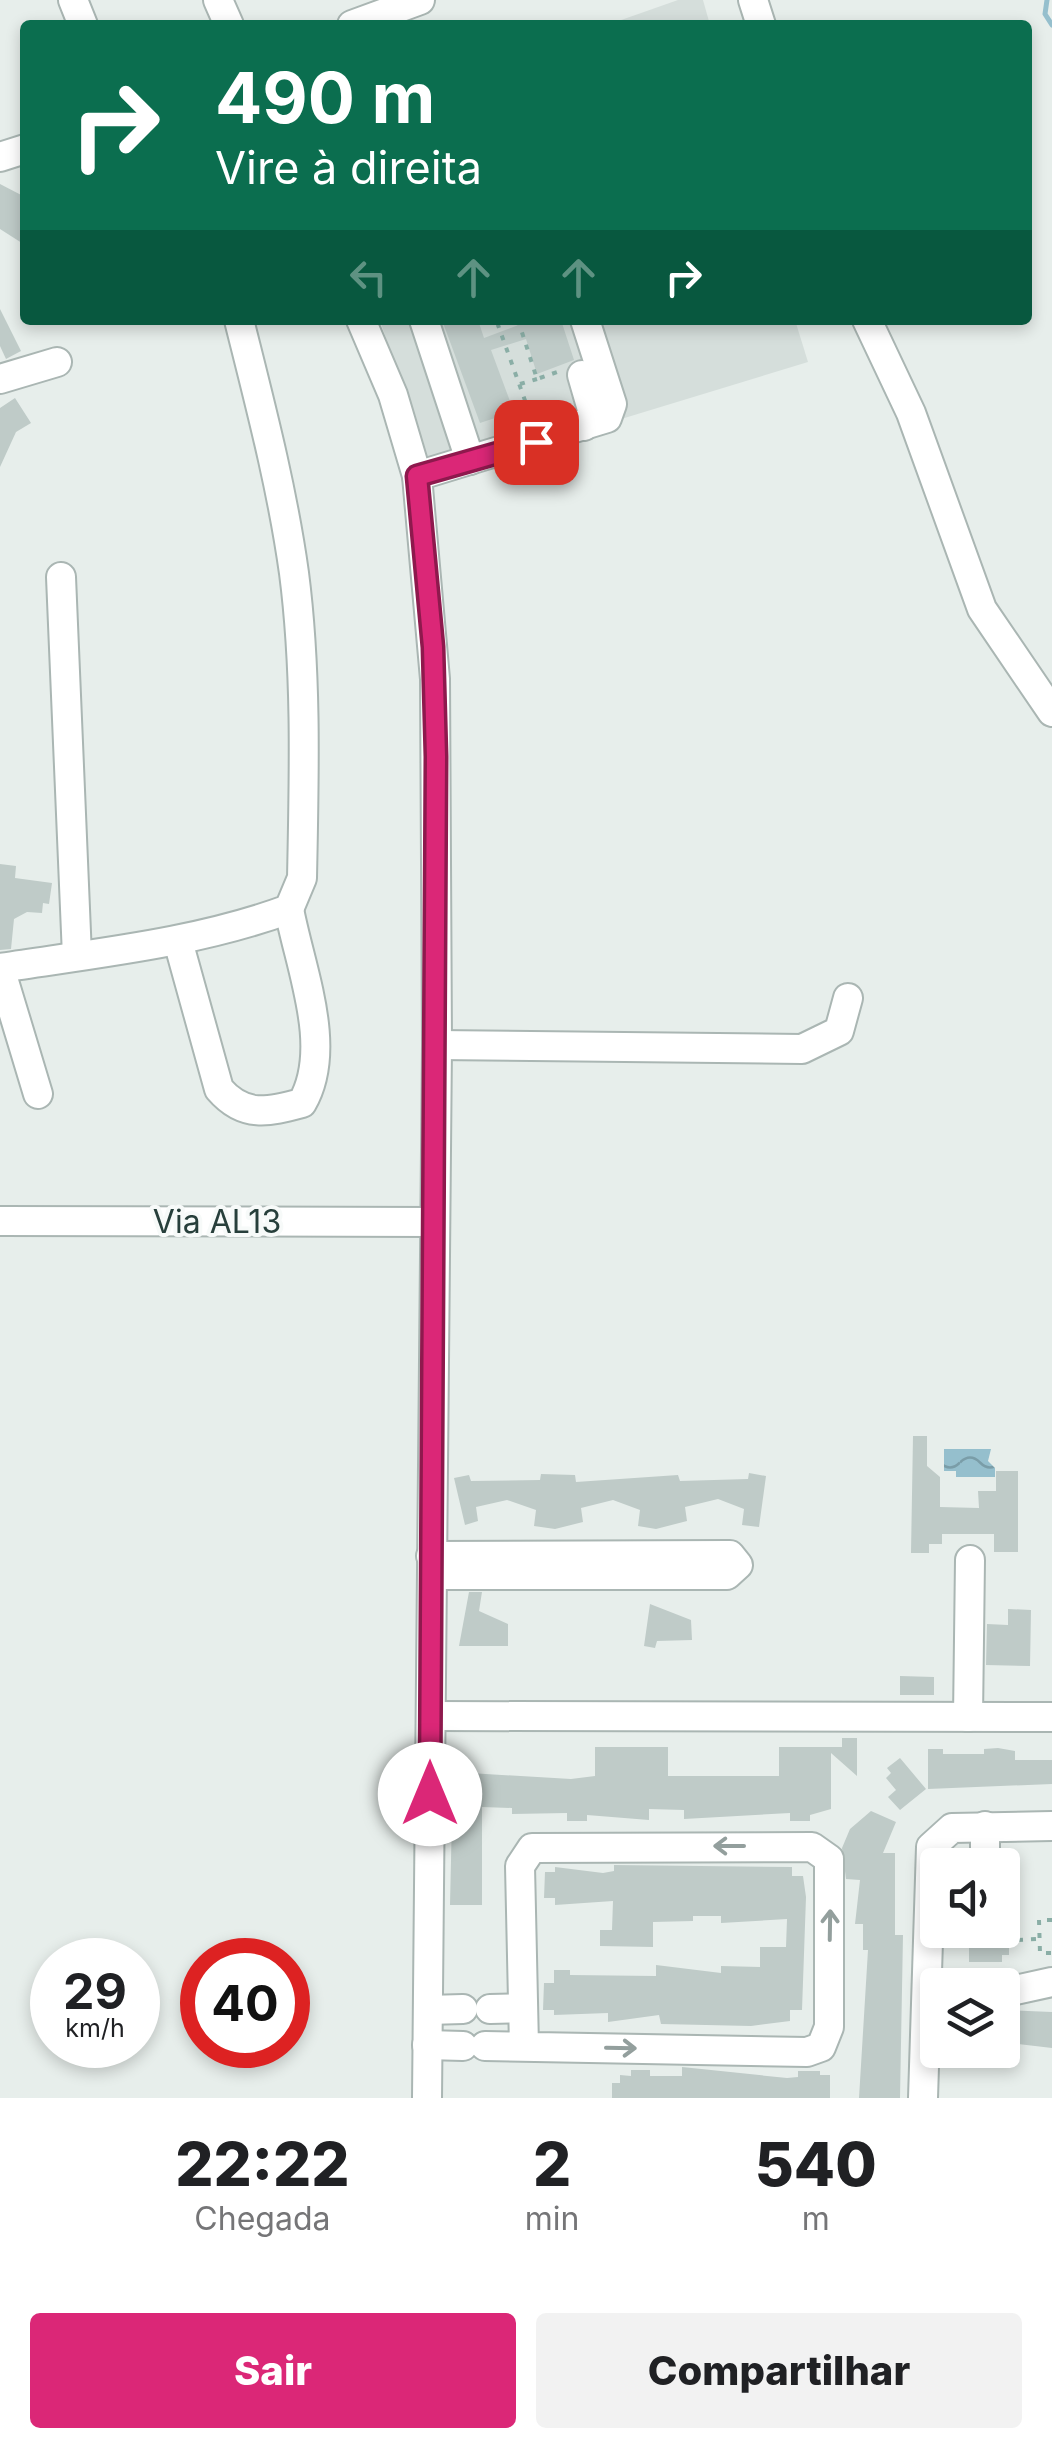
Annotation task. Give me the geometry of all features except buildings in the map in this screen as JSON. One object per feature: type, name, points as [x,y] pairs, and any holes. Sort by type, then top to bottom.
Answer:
[{"type":"street","points":[[366,20],[420,0]]},
{"type":"street","points":[[178,941],[219,1089],[232,1104],[252,1112],[302,1103],[314,1082],[316,1053],[290,909],[302,878],[303,836],[294,574],[266,418],[240,325]]},
{"type":"street","points":[[369,325],[417,476],[435,678],[437,1045],[428,2098]]},
{"type":"street","points":[[426,325],[470,460]]},
{"type":"street","points":[[417,476],[595,417],[612,404],[587,325]]},
{"type":"street","points":[[869,325],[911,413],[982,609],[1052,712]]},
{"type":"street","points":[[0,379],[57,362]]},
{"type":"street","points":[[569,375],[595,417]]},
{"type":"street","points":[[61,577],[77,956]]},
{"type":"street","points":[[38,1094],[0,968],[178,941],[290,909]]},
{"type":"street","points":[[437,1045],[802,1049],[839,1031],[848,998]]},
{"type":"street","name":"Via AL13","points":[[0,1220],[434,1222]]},
{"type":"street","points":[[730,1555],[738,1565],[730,1575],[432,1565],[730,1555]]},
{"type":"street","points":[[968,1717],[970,1560]]},
{"type":"street","points":[[431,1716],[1052,1717]]},
{"type":"street","points":[[984,1848],[985,1826]]},
{"type":"street","points":[[931,1968],[931,1847],[952,1828],[1052,1826]]},
{"type":"street","points":[[428,2045],[807,2052],[822,2047],[830,2027],[829,1859],[812,1847],[532,1848],[520,1866],[524,2046]]},
{"type":"street","points":[[1020,1989],[1052,1982]]},
{"type":"street","points":[[428,2010],[523,2008]]},
{"type":"street","points":[[923,2098],[925,2068]]},
{"type":"path","points":[[498,325],[535,430]]},
{"type":"path","points":[[520,325],[537,378]]},
{"type":"path","points":[[520,384],[569,375]]},
{"type":"path","points":[[1052,1920],[1039,1920],[1040,1953],[1052,1953]]},
{"type":"path","points":[[1020,1940],[1039,1938]]},
{"type":"shaded area","points":[[678,0],[703,0],[709,20],[621,20]]},
{"type":"shaded area","points":[[382,325],[797,325],[808,362],[431,477]]},
{"type":"water","points":[[944,1449],[991,1449],[988,1461],[995,1468],[995,1477],[956,1477],[956,1471],[944,1471]]},
{"type":"waterway","points":[[1047,0],[1045,14],[1052,25]]},
{"type":"route","points":[[430,1794],[436,757],[433,647],[417,476],[536,442]]}]
